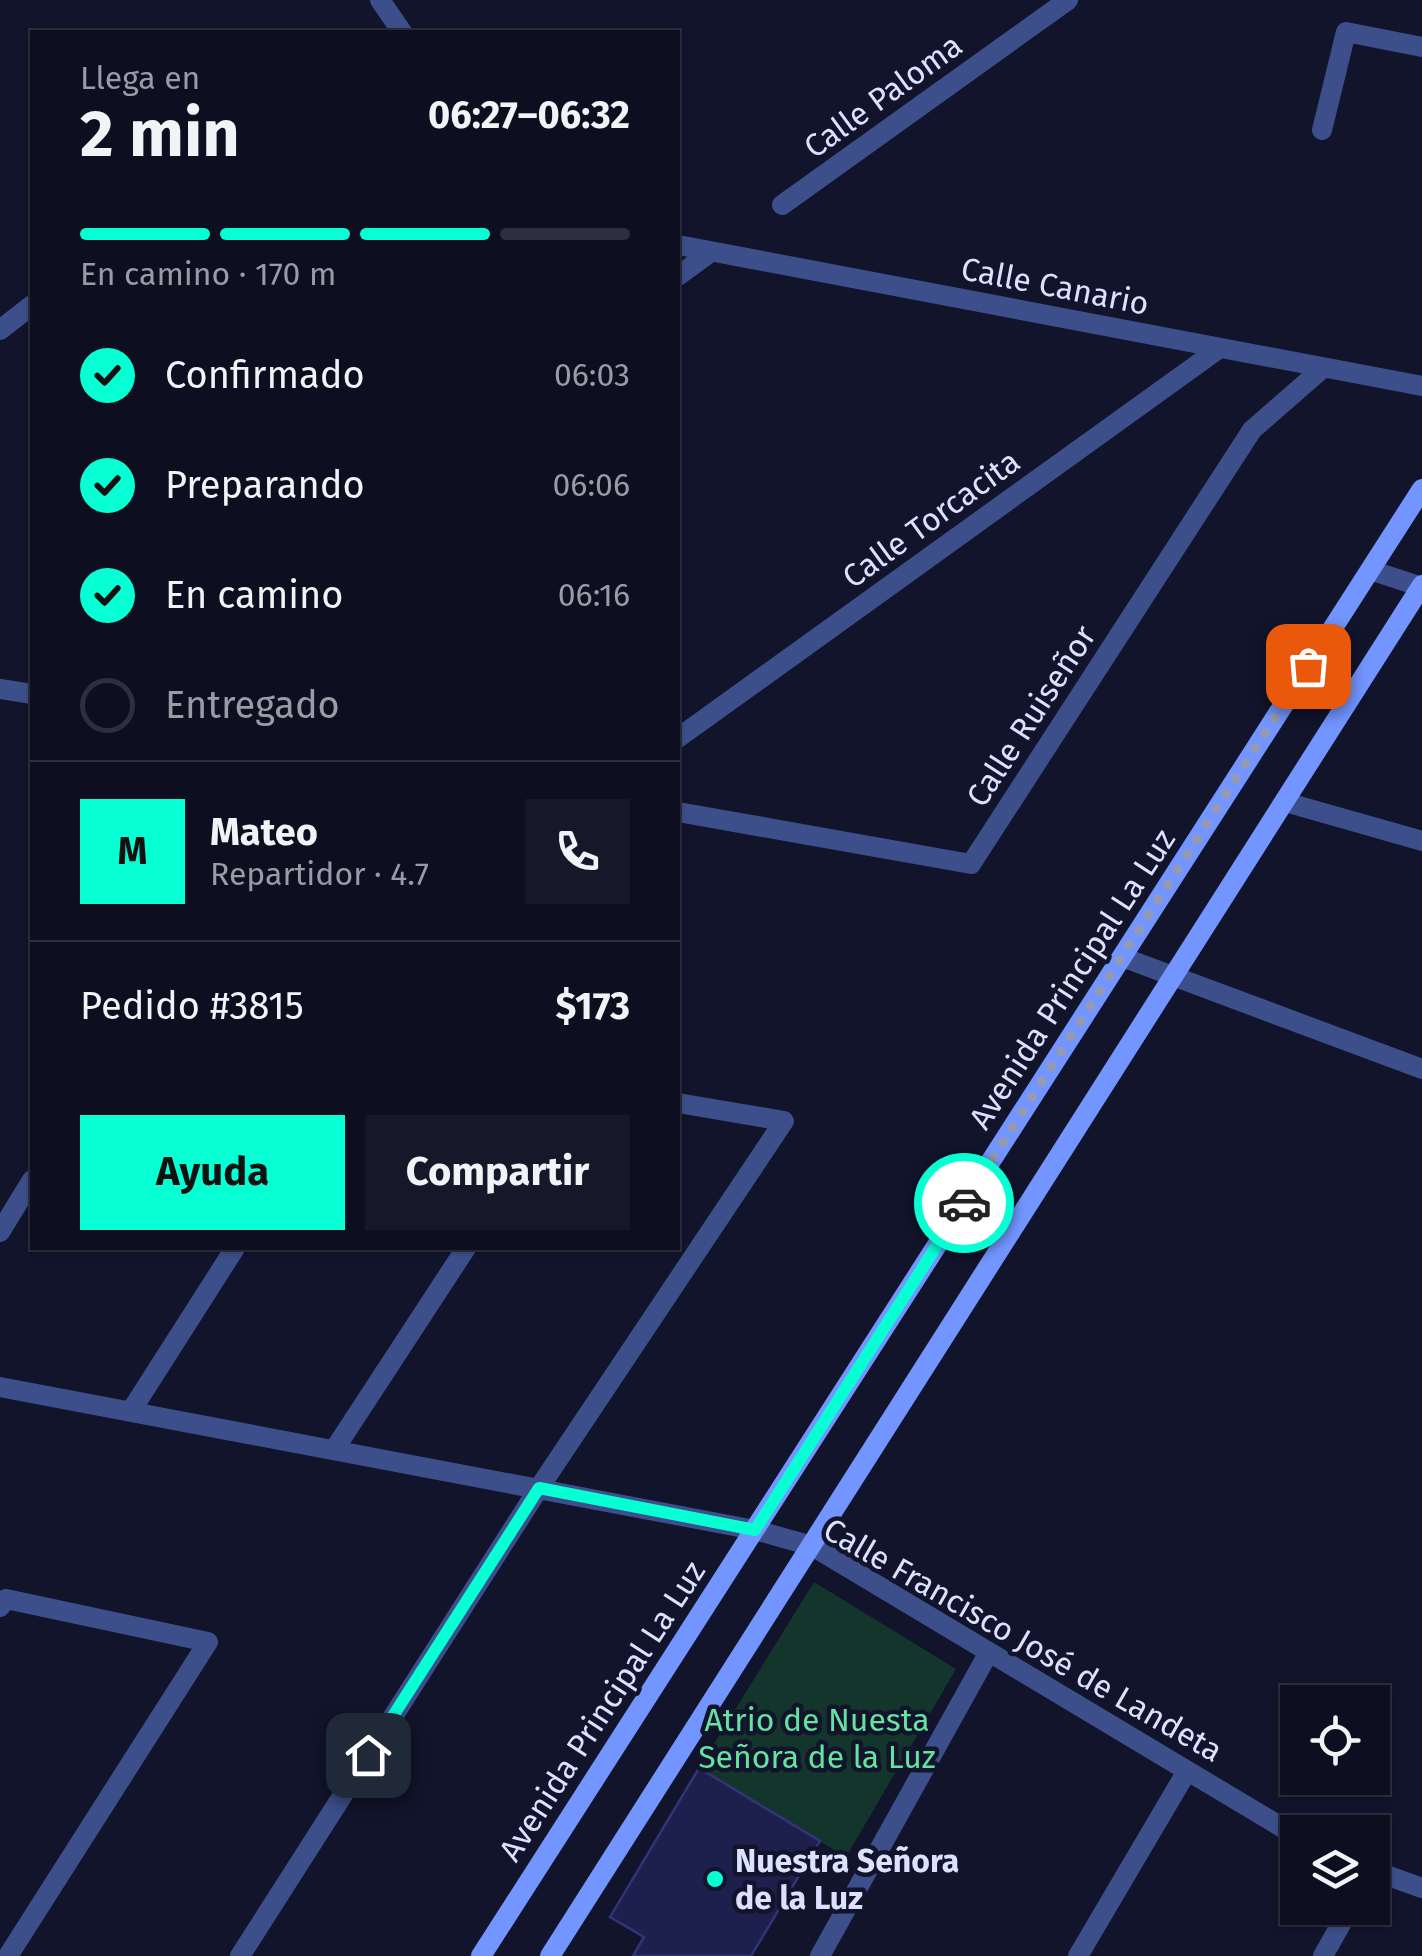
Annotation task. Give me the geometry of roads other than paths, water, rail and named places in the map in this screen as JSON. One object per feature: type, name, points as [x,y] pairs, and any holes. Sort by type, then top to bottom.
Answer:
[{"type":"street","points":[[380,0],[396,30]]},
{"type":"street","name":"Calle Paloma","points":[[782,205],[1068,0]]},
{"type":"street","points":[[1322,130],[1346,32],[1422,47]]},
{"type":"street","name":"Calle Canario","points":[[680,246],[1422,386]]},
{"type":"street","points":[[680,275],[711,252]]},
{"type":"street","points":[[0,330],[30,307]]},
{"type":"street","name":"Calle Torcacita","points":[[680,737],[1220,348]]},
{"type":"street","name":"Calle Ruiseñor","points":[[680,812],[971,864],[1252,430],[1323,368]]},
{"type":"street","name":"Avenida Principal La Luz","points":[[481,1956],[1422,489]]},
{"type":"street","points":[[550,1956],[1422,587],[1370,570]]},
{"type":"street","points":[[0,689],[30,694]]},
{"type":"street","points":[[1285,802],[1422,840]]},
{"type":"street","points":[[1122,957],[1422,1069]]},
{"type":"street","points":[[240,1956],[539,1488],[784,1121],[680,1104]]},
{"type":"street","points":[[0,1232],[30,1183]]},
{"type":"street","points":[[131,1411],[234,1250]]},
{"type":"street","points":[[334,1450],[465,1250]]},
{"type":"street","name":"Calle Francisco José de Landeta","points":[[0,1387],[755,1530],[812,1546],[1280,1826]]},
{"type":"street","points":[[0,1607],[6,1599],[208,1642],[8,1956]]},
{"type":"street","points":[[820,1956],[989,1652]]},
{"type":"street","points":[[1078,1956],[1187,1771]]},
{"type":"street","points":[[1390,1876],[1422,1888]]},
{"type":"street","points":[[1324,1956],[1341,1925]]},
{"type":"place","name":"Nuestra Señora de la Luz","points":[[715,1879]]},
{"type":"park label","name":"Atrio de Nuesta Señora de la Luz","points":[[817,1738]]}]
